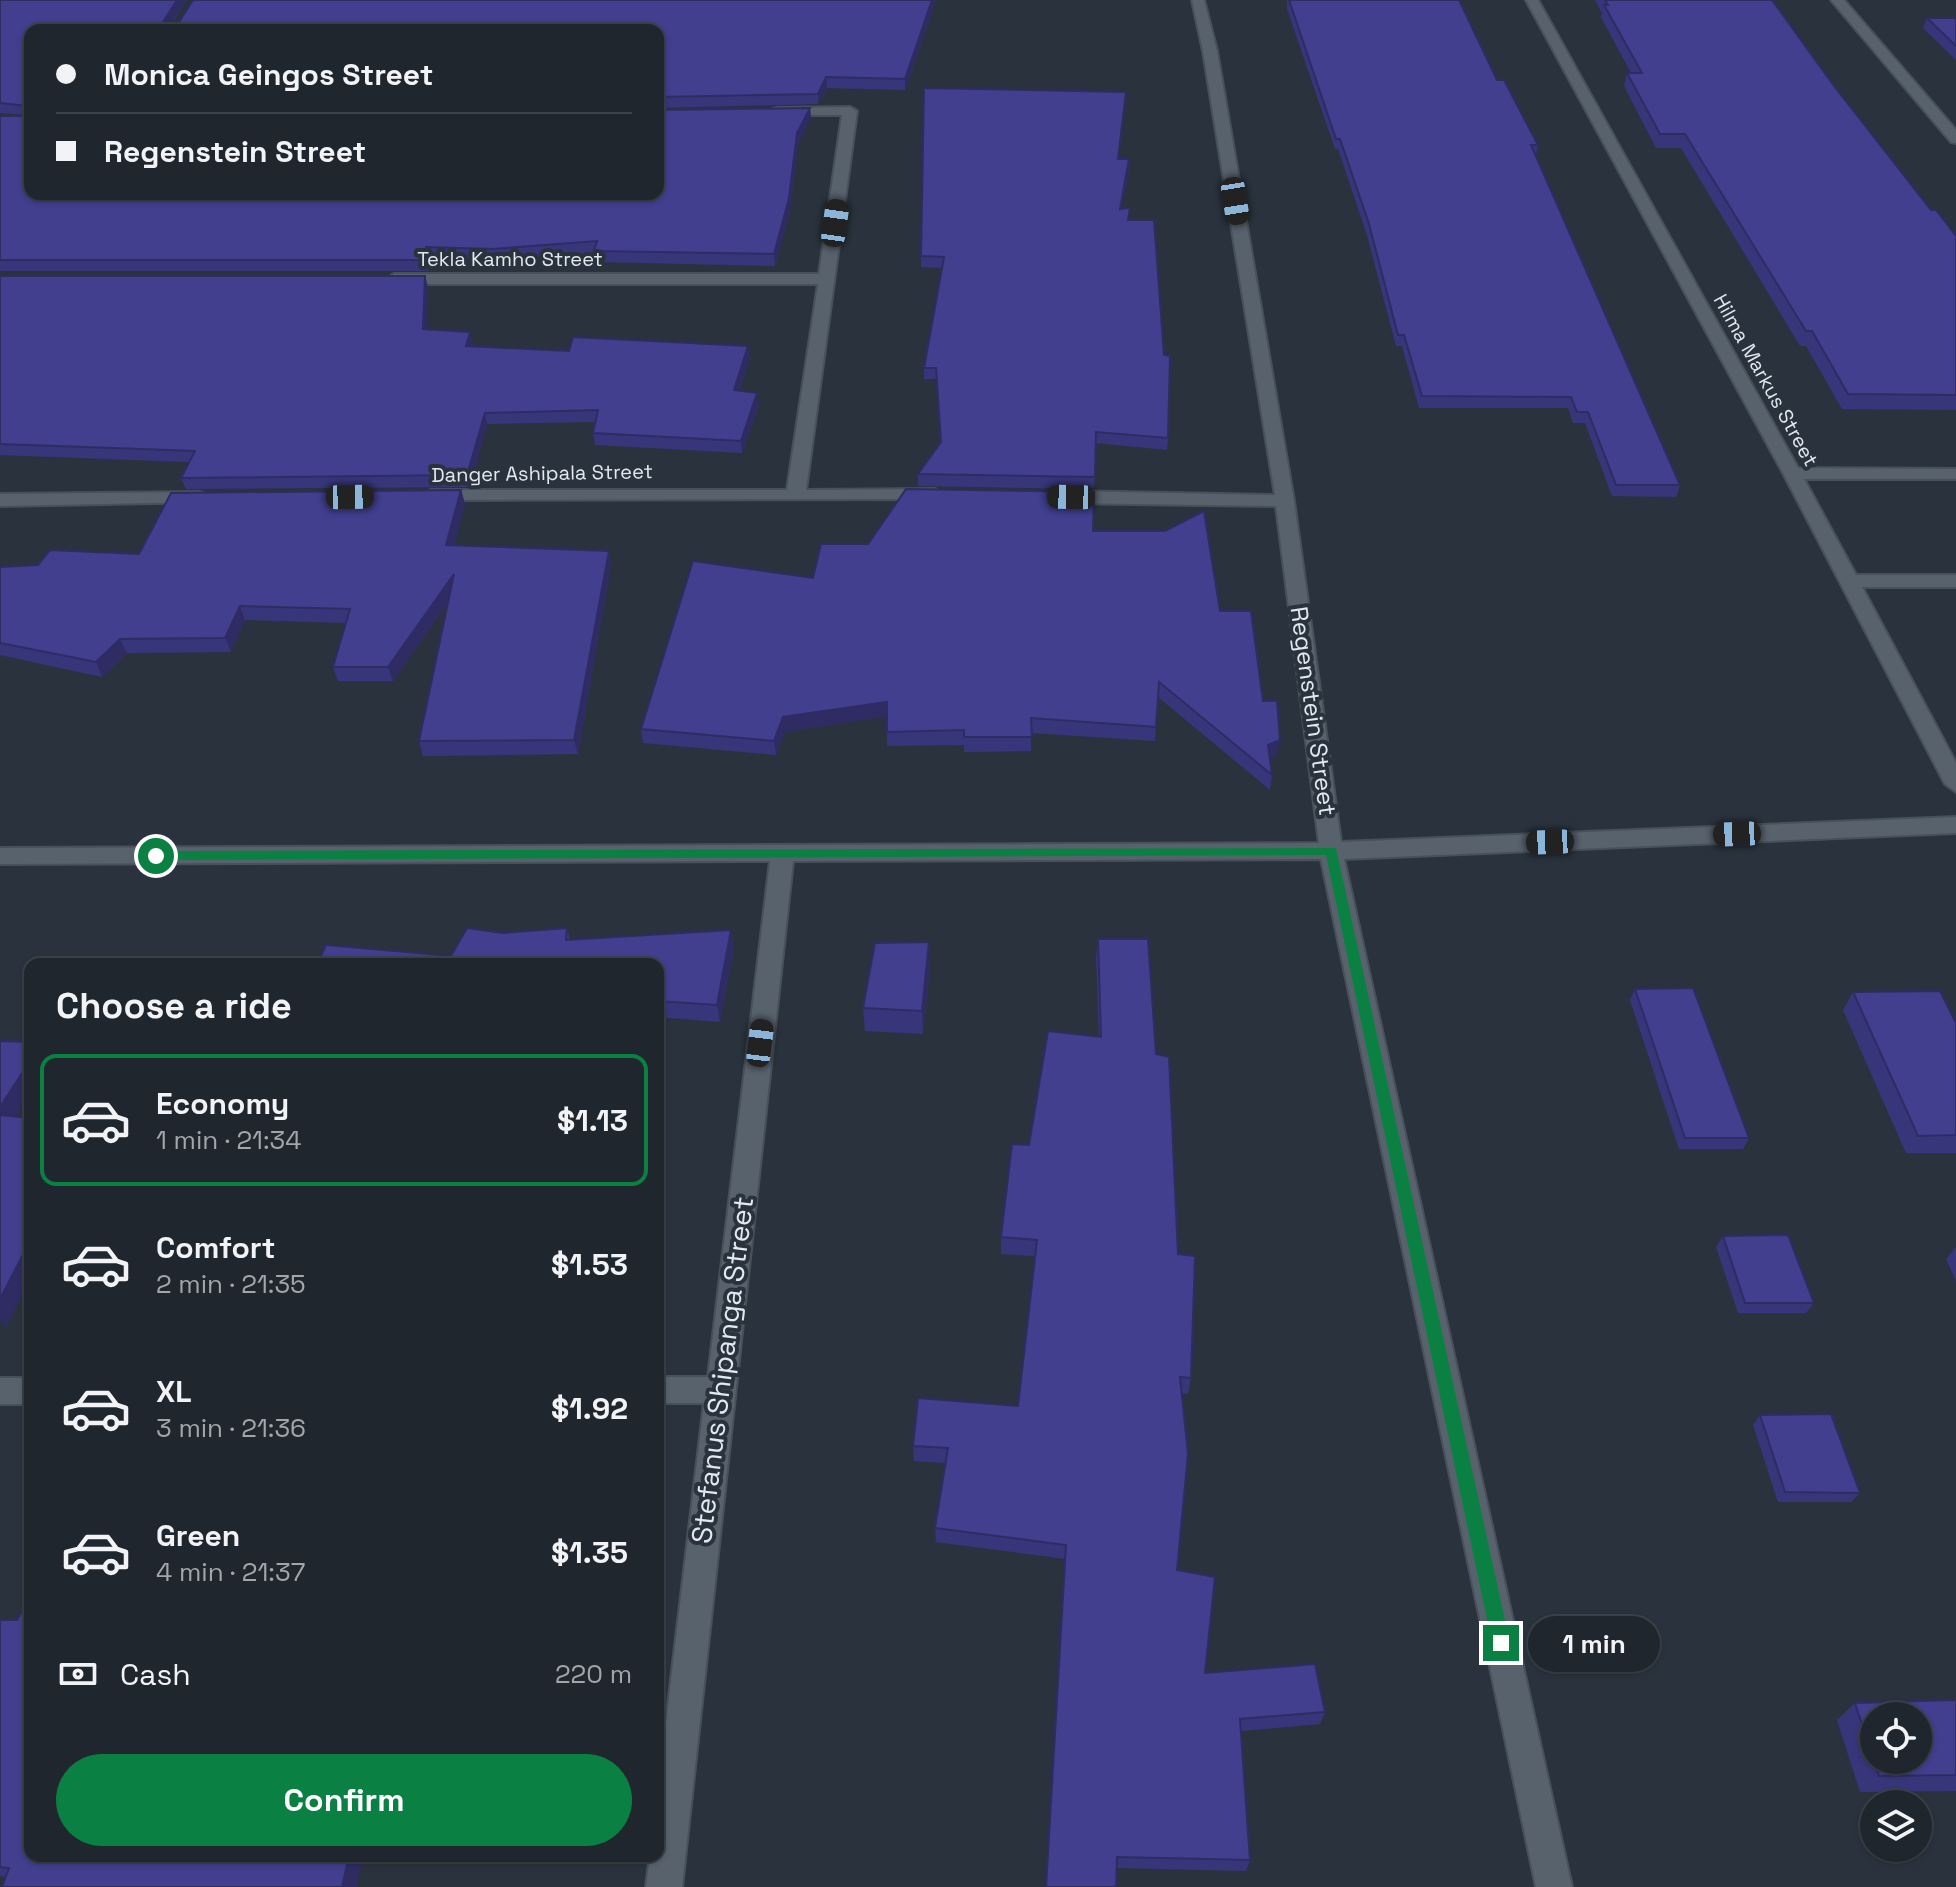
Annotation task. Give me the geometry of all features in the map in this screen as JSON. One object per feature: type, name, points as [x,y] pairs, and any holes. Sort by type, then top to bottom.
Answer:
[{"type":"street","name":"Regenstein Street","points":[[1198,0],[1210,51],[1285,501],[1331,851],[1554,1887]]},
{"type":"street","name":"Hilma Markus Street","points":[[1532,0],[1792,473],[1956,784]]},
{"type":"street","points":[[1837,0],[1955,136]]},
{"type":"street","points":[[762,113],[850,111],[796,492]]},
{"type":"street","name":"Tekla Kamho Street","points":[[382,279],[828,279]]},
{"type":"street","points":[[1792,473],[1956,474]]},
{"type":"street","name":"Danger Ashipala Street","points":[[414,496],[796,492],[954,495]]},
{"type":"street","points":[[1048,497],[1285,501]]},
{"type":"street","points":[[0,500],[223,498]]},
{"type":"street","points":[[1849,581],[1956,581]]},
{"type":"street","points":[[0,856],[1331,851],[1956,825]]},
{"type":"street","name":"Stefanus Shipanga Street","points":[[664,1887],[782,854]]},
{"type":"street","points":[[664,1390],[719,1390]]},
{"type":"street","points":[[0,1391],[24,1391]]},
{"type":"building","points":[[0,0],[177,0],[163,22],[179,22],[193,0],[932,0],[905,79],[826,77],[818,94],[664,97],[664,24],[24,24],[24,105],[0,103]]},
{"type":"building","points":[[1289,0],[1459,0],[1497,80],[1504,80],[1538,145],[1531,145],[1680,485],[1616,485],[1588,412],[1577,412],[1571,397],[1422,396],[1404,335],[1398,335],[1369,224],[1340,139],[1336,139]]},
{"type":"building","points":[[1605,0],[1772,0],[1834,86],[1931,210],[1936,210],[1956,236],[1956,395],[1848,394],[1812,331],[1806,331],[1685,134],[1660,134],[1627,73],[1642,73],[1604,5],[1608,5]]},
{"type":"building","points":[[1927,18],[1956,18],[1956,46]]},
{"type":"building","points":[[924,88],[1126,92],[1118,159],[1129,159],[1120,209],[1130,208],[1128,220],[1154,220],[1164,355],[1170,356],[1168,438],[1096,432],[1095,477],[918,474],[941,442],[936,368],[924,368],[944,257],[921,256]]},
{"type":"building","points":[[810,108],[797,133],[789,198],[774,254],[594,251],[597,241],[492,249],[426,247],[426,260],[0,260],[0,116],[24,116],[24,200],[664,200],[664,110]]},
{"type":"building","points":[[0,276],[425,276],[423,329],[470,332],[466,346],[569,351],[573,337],[748,346],[734,390],[757,393],[741,441],[593,433],[598,410],[485,413],[467,475],[181,478],[195,451],[0,444]]},
{"type":"building","points":[[906,489],[1094,492],[1093,531],[1165,531],[1204,511],[1220,611],[1251,611],[1263,701],[1277,701],[1280,740],[1268,745],[1272,775],[1159,682],[1156,727],[1031,718],[1032,737],[964,737],[964,730],[887,732],[887,702],[783,717],[774,741],[641,729],[693,561],[813,578],[821,544],[868,544]]},
{"type":"building","points":[[461,490],[446,545],[609,551],[574,740],[419,741],[454,574],[388,667],[333,667],[350,609],[240,606],[225,638],[120,639],[96,662],[0,643],[0,567],[38,565],[50,550],[139,554],[171,493]]},
{"type":"building","points":[[467,928],[503,933],[567,928],[566,940],[731,930],[717,1005],[664,1001],[664,958],[320,958],[326,945],[451,956]]},
{"type":"building","points":[[1098,939],[1148,939],[1156,1054],[1169,1057],[1178,1254],[1195,1256],[1191,1378],[1180,1377],[1188,1454],[1177,1570],[1215,1577],[1205,1673],[1315,1664],[1325,1712],[1240,1719],[1250,1860],[1117,1857],[1116,1887],[1046,1887],[1066,1545],[935,1528],[948,1448],[913,1446],[918,1398],[1018,1406],[1037,1240],[1001,1237],[1012,1144],[1029,1145],[1048,1031],[1101,1037]]},
{"type":"building","points":[[929,942],[922,1011],[863,1008],[875,943]]},
{"type":"building","points":[[1693,988],[1749,1138],[1685,1138],[1635,989]]},
{"type":"building","points":[[1940,991],[1956,1023],[1956,1135],[1918,1136],[1853,992]]},
{"type":"building","points":[[0,1041],[24,1042],[24,1070],[0,1107]]},
{"type":"building","points":[[0,1115],[24,1117],[24,1253],[0,1299]]},
{"type":"building","points":[[1788,1235],[1814,1303],[1745,1303],[1723,1236]]},
{"type":"building","points":[[1831,1414],[1860,1493],[1785,1492],[1760,1415]]},
{"type":"building","points":[[24,1607],[24,1862],[348,1862],[342,1887],[2,1887],[9,1868],[0,1867],[0,1620],[17,1620]]},
{"type":"building","points":[[1956,1700],[1956,1775],[1879,1776],[1932,1774],[1932,1702],[1889,1702]]},
{"type":"route","points":[[156,856],[1331,851],[1501,1643]]}]
